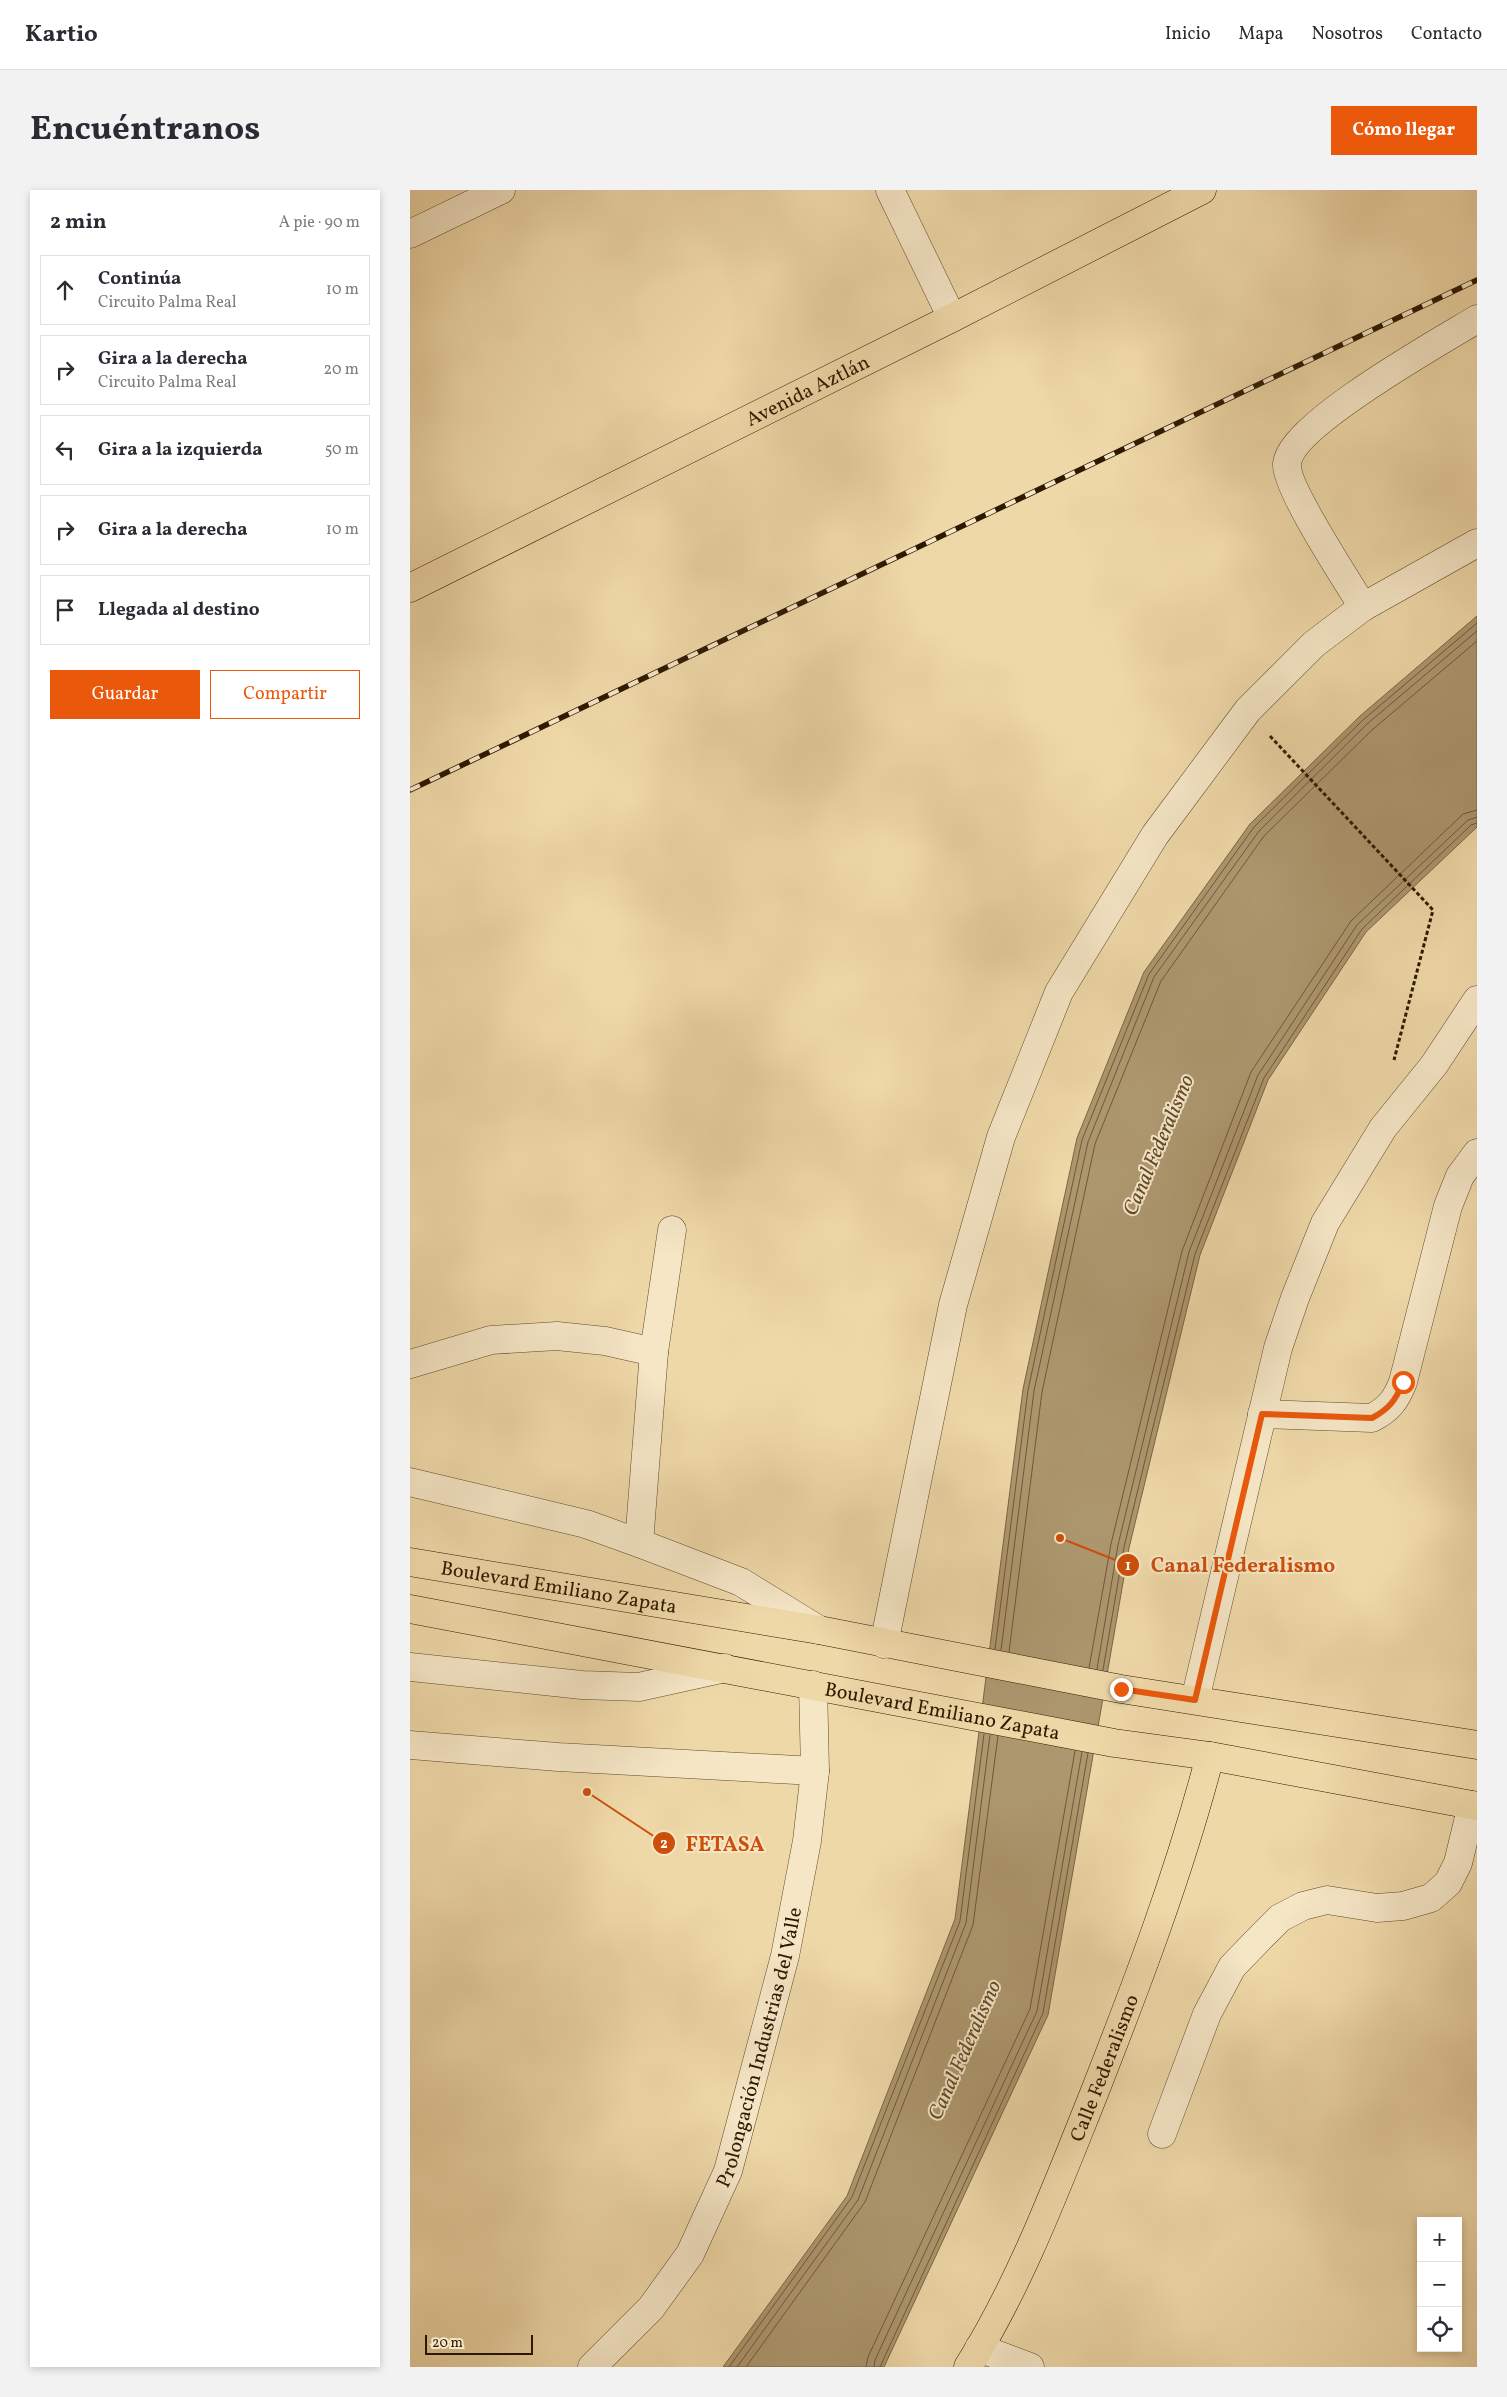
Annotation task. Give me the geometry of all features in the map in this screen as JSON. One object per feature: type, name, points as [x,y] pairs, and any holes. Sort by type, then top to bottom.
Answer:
[{"type":"main road","name":"Avenida Aztlán","points":[[411,585],[952,318],[1202,190]]},
{"type":"main road","name":"Boulevard Emiliano Zapata","points":[[410,1562],[819,1630],[1121,1689],[1477,1745]]},
{"type":"main road","name":"Boulevard Emiliano Zapata","points":[[410,1609],[1114,1743],[1210,1756],[1475,1805]]},
{"type":"main road","name":"Calle Federalismo","points":[[974,2358],[1042,2226],[1116,2037],[1188,1839],[1210,1756]]},
{"type":"street","points":[[410,234],[501,190]]},
{"type":"street","points":[[890,190],[952,318]]},
{"type":"street","points":[[1363,607],[1294,491],[1286,465],[1292,448],[1312,427],[1400,365],[1477,319]]},
{"type":"street","points":[[884,1644],[953,1305],[1000,1137],[1059,992],[1155,835],[1248,710],[1314,644],[1363,607],[1477,543]]},
{"type":"street","points":[[1195,1700],[1278,1348],[1295,1298],[1325,1223],[1383,1128],[1434,1065],[1477,1000]]},
{"type":"street","points":[[1262,1414],[1372,1418],[1385,1411],[1396,1399],[1403,1382],[1448,1206],[1460,1176],[1477,1154]]},
{"type":"street","points":[[639,1542],[654,1352],[672,1230]]},
{"type":"street","points":[[410,1364],[491,1340],[557,1336],[604,1341],[654,1352]]},
{"type":"street","points":[[410,1482],[586,1524],[639,1542],[741,1582],[819,1630]]},
{"type":"street","points":[[410,1667],[582,1685],[639,1688],[726,1668]]},
{"type":"street","name":"Prolongación Industrias del Valle","points":[[592,2367],[651,2308],[690,2254],[728,2171],[785,1956],[807,1841],[815,1771],[813,1685]]},
{"type":"street","points":[[410,1746],[815,1771]]},
{"type":"street","points":[[1162,2134],[1207,2014],[1232,1967],[1258,1939],[1280,1918],[1303,1906],[1327,1900],[1377,1908],[1403,1906],[1431,1898],[1448,1883],[1458,1863],[1475,1805]]},
{"type":"street","points":[[974,2358],[1030,2367]]},
{"type":"path","points":[[1274,740],[1433,910],[1393,1064]]},
{"type":"water","points":[[1477,616],[1477,827],[1366,932],[1268,1080],[1200,1255],[1129,1548],[1048,2015],[884,2367],[723,2367],[847,2196],[955,1919],[1023,1389],[1077,1138],[1144,972],[1250,824],[1360,716]]},
{"type":"railway","points":[[410,790],[1477,280]]},
{"type":"place","name":"Canal Federalismo","points":[[1060,1538]]},
{"type":"place","name":"FETASA","points":[[587,1792]]},
{"type":"route","points":[[1121,1689],[1195,1700],[1262,1414],[1372,1418],[1385,1411],[1396,1399],[1403,1382]]}]
